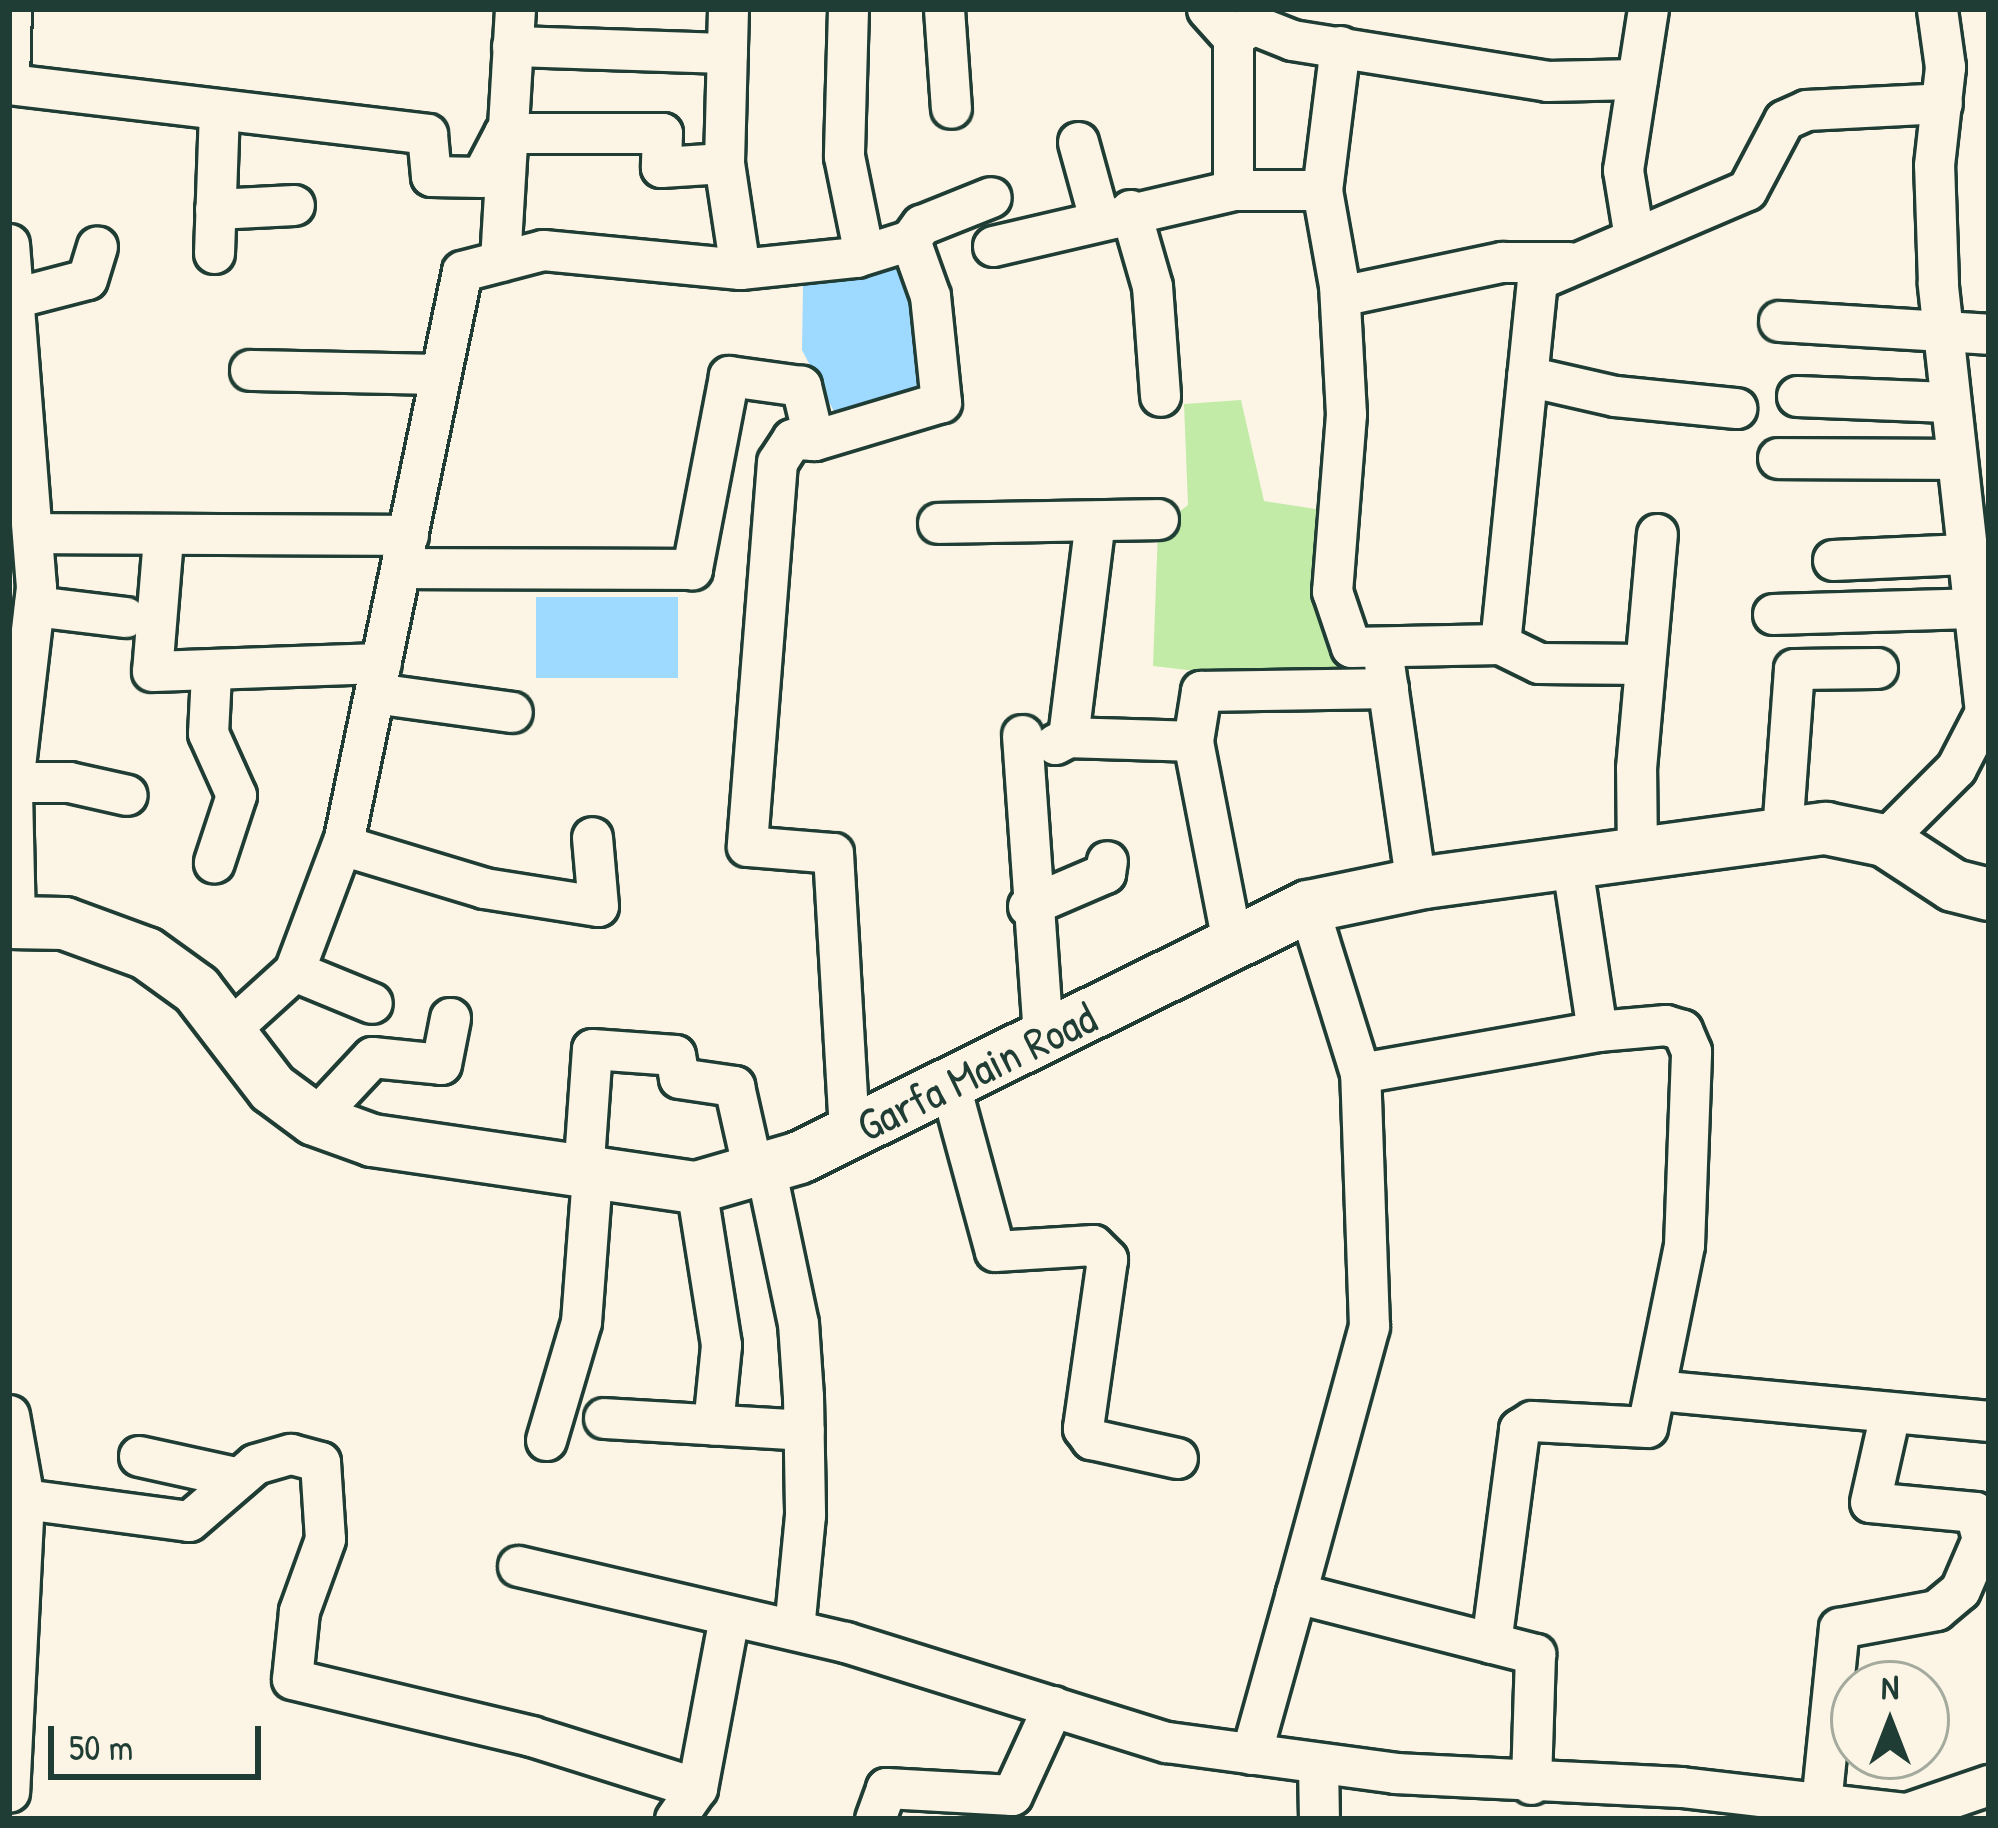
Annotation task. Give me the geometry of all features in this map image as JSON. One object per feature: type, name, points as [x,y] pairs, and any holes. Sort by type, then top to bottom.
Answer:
[{"type":"main road","name":"Garfa Main Road","points":[[12,921],[64,923],[146,953],[196,989],[272,1088],[314,1119],[372,1140],[695,1187],[759,1168],[849,1132],[1307,906],[1416,884],[1825,828],[1884,840],[1953,885],[1989,894]]},
{"type":"street","points":[[11,9],[9,82],[219,112],[427,134],[431,176],[481,177],[504,134]]},
{"type":"street","points":[[728,9],[724,163],[740,268]]},
{"type":"street","points":[[848,9],[844,156],[864,254]]},
{"type":"street","points":[[944,9],[951,108]]},
{"type":"street","points":[[1634,237],[1623,170],[1648,9]]},
{"type":"street","points":[[1884,840],[1957,768],[1985,712],[1986,686],[1952,459],[1942,329],[1934,165],[1942,103],[1937,9]]},
{"type":"street","points":[[1233,190],[1220,23],[1252,24],[1340,46],[1546,81],[1637,79]]},
{"type":"street","points":[[500,261],[513,27],[727,53]]},
{"type":"street","points":[[1340,46],[1322,190],[1340,296],[1346,414],[1332,591],[1351,647],[1499,644],[1539,663],[1645,664]]},
{"type":"street","points":[[1499,644],[1537,280],[1568,262],[1747,190],[1784,120],[1806,110],[1942,103]]},
{"type":"street","points":[[214,254],[219,112]]},
{"type":"street","points":[[504,134],[662,134],[661,167],[724,163]]},
{"type":"street","points":[[1078,142],[1152,286],[1160,396]]},
{"type":"street","points":[[992,246],[1233,190],[1322,190]]},
{"type":"street","points":[[230,1029],[294,971],[342,844],[462,271],[543,250],[740,268],[864,254],[910,240],[921,225],[991,197]]},
{"type":"street","points":[[215,208],[294,205]]},
{"type":"street","points":[[849,1132],[832,853],[747,846],[777,463],[792,439],[814,440],[941,402],[930,296],[910,240]]},
{"type":"street","points":[[9,244],[32,533],[14,731],[12,921]]},
{"type":"street","points":[[14,298],[87,279],[97,247]]},
{"type":"street","points":[[1340,296],[1502,262],[1568,262]]},
{"type":"street","points":[[1778,321],[1989,334]]},
{"type":"street","points":[[250,370],[440,374]]},
{"type":"street","points":[[32,533],[692,569],[729,376],[800,386],[814,440]]},
{"type":"street","points":[[1527,376],[1615,396],[1736,408]]},
{"type":"street","points":[[1796,396],[1947,402]]},
{"type":"street","points":[[1778,458],[1952,459]]},
{"type":"street","points":[[938,523],[1158,519]]},
{"type":"street","points":[[1043,1036],[1028,906],[1024,741],[1072,742],[1068,737],[1095,520]]},
{"type":"street","points":[[1637,857],[1645,664],[1657,534]]},
{"type":"street","points":[[163,538],[152,671],[378,678],[512,712]]},
{"type":"street","points":[[1833,560],[1964,554]]},
{"type":"street","points":[[26,594],[125,616]]},
{"type":"street","points":[[1773,614],[1971,608]]},
{"type":"street","points":[[1381,644],[1416,884]]},
{"type":"street","points":[[1782,832],[1794,669],[1876,668]]},
{"type":"street","points":[[211,674],[208,734],[236,795],[214,862]]},
{"type":"street","points":[[1232,942],[1193,741],[1201,691],[1388,688]]},
{"type":"street","points":[[1068,737],[1193,741]]},
{"type":"street","points":[[13,782],[69,782],[127,795]]},
{"type":"street","points":[[342,844],[484,889],[598,906],[592,837]]},
{"type":"street","points":[[1028,906],[1105,873],[1107,861]]},
{"type":"street","points":[[1572,865],[1597,1031]]},
{"type":"street","points":[[1251,1754],[1369,1326],[1360,1073],[1307,906]]},
{"type":"street","points":[[294,971],[372,1003]]},
{"type":"street","points":[[314,1119],[372,1057],[441,1064],[450,1018]]},
{"type":"street","points":[[1360,1073],[1597,1031],[1666,1025],[1682,1030],[1691,1051],[1684,1246],[1642,1430],[1532,1421],[1519,1429],[1491,1643]]},
{"type":"street","points":[[546,1440],[581,1322],[592,1049],[675,1055],[679,1078],[734,1086],[798,1322],[804,1430],[794,1629]]},
{"type":"street","points":[[950,1082],[995,1251],[1093,1246],[1107,1259],[1083,1428],[1090,1439],[1178,1458]]},
{"type":"street","points":[[695,1187],[722,1345],[713,1425]]},
{"type":"street","points":[[1654,1390],[1989,1421]]},
{"type":"street","points":[[1821,1804],[1839,1628],[1936,1610],[1960,1590],[1982,1539],[1976,1512],[1870,1502],[1890,1413]]},
{"type":"street","points":[[9,1415],[24,1499],[12,1622],[9,1792]]},
{"type":"street","points":[[604,1418],[804,1430]]},
{"type":"street","points":[[24,1499],[189,1521],[239,1478],[291,1454],[320,1462],[325,1539],[299,1611],[292,1679],[531,1736],[686,1804],[729,1617]]},
{"type":"street","points":[[139,1456],[239,1478]]},
{"type":"street","points":[[518,1566],[794,1629],[1167,1742],[1531,1784],[1681,1787],[1908,1816],[1989,1785]]},
{"type":"street","points":[[1296,1593],[1535,1654],[1531,1784]]},
{"type":"street","points":[[875,1819],[886,1788],[1012,1795],[1053,1706]]},
{"type":"street","points":[[1318,1763],[1319,1819]]},
{"type":"green space","points":[[1241,400],[1264,501],[1329,511],[1378,679],[1210,685],[1196,671],[1153,666],[1158,528],[1188,505],[1184,404]]},
{"type":"water","points":[[894,258],[909,265],[934,387],[840,423],[802,350],[803,284]]},
{"type":"water","points":[[536,597],[678,597],[678,678],[536,678]]}]
